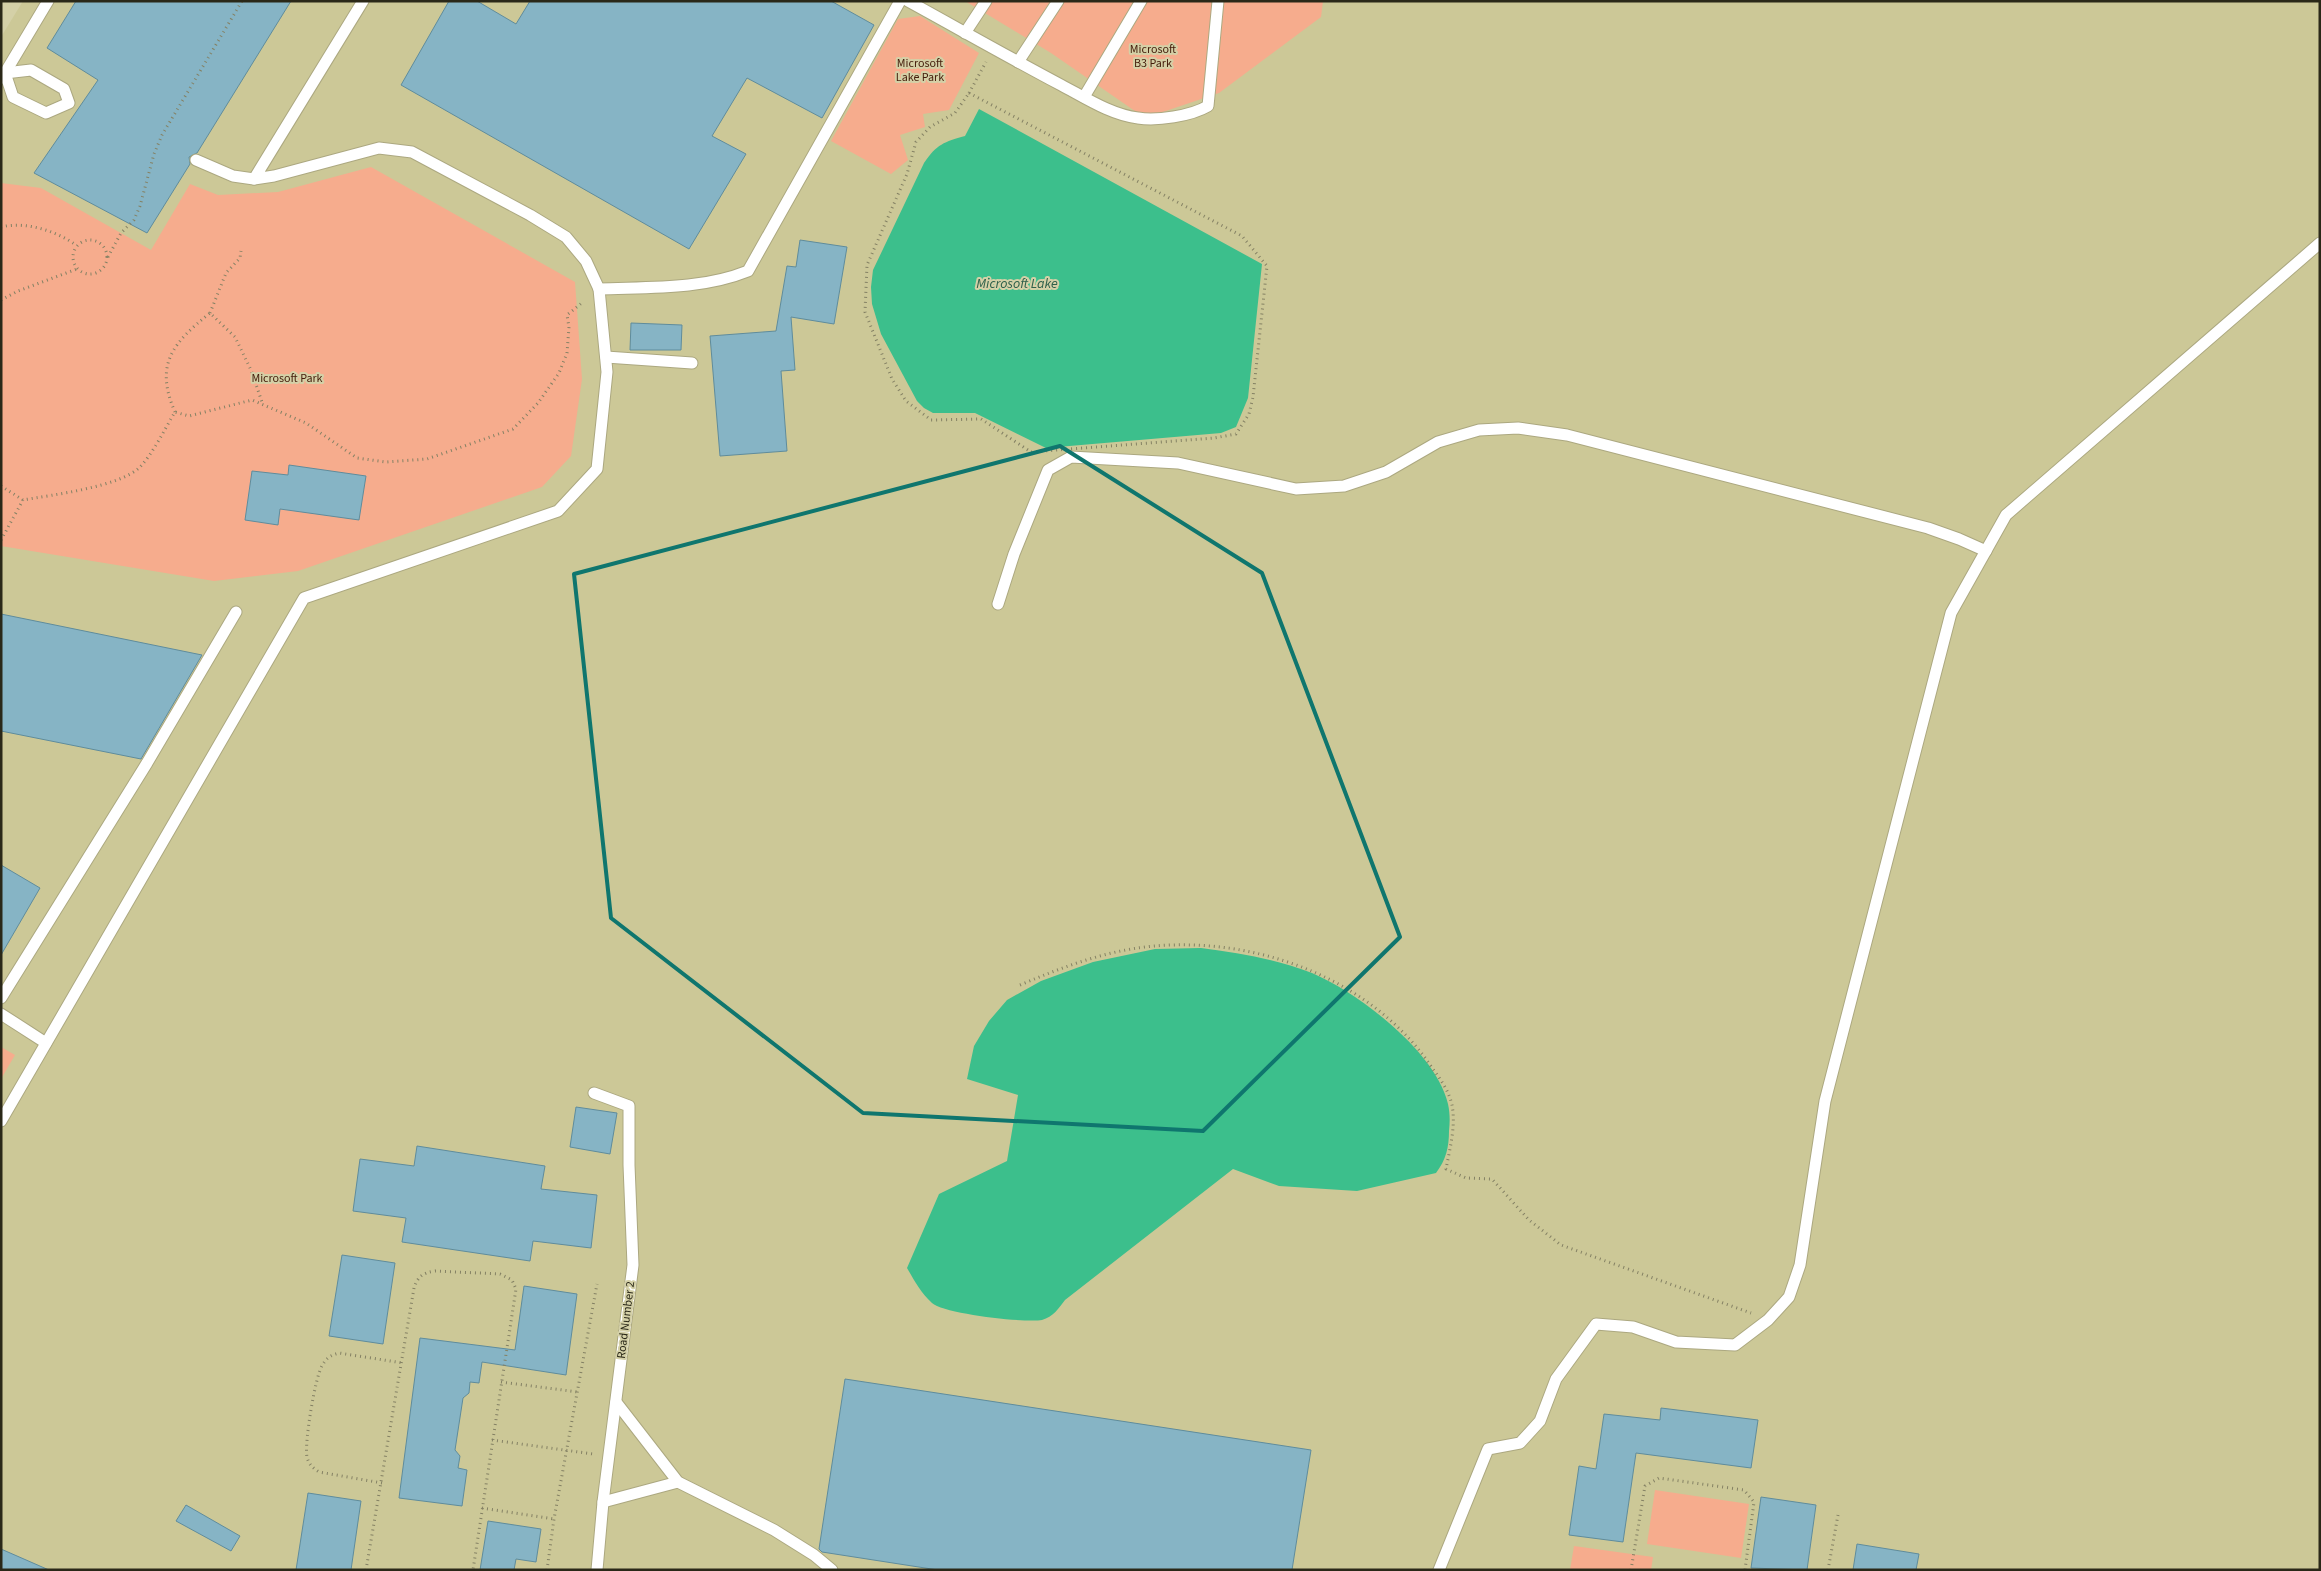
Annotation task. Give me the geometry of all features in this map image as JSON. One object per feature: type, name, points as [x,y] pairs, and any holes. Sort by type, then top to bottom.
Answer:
[{"type":"lane","points":[[2,74],[48,1]]},
{"type":"lane","points":[[254,179],[363,1]]},
{"type":"lane","points":[[599,288],[690,285],[726,280],[748,272],[900,1]]},
{"type":"lane","points":[[908,1],[1084,97],[1121,114],[1139,119],[1182,116],[1198,112],[1208,106],[1218,1]]},
{"type":"lane","points":[[966,33],[986,1]]},
{"type":"lane","points":[[1018,62],[1058,1]]},
{"type":"lane","points":[[1084,97],[1142,1]]},
{"type":"lane","points":[[31,70],[64,89],[72,105],[46,113],[34,108],[13,97],[2,74],[31,70]]},
{"type":"lane","points":[[1,1120],[304,598],[558,511],[597,468],[607,372],[599,288],[586,261],[566,237],[530,215],[412,152],[379,148],[274,176],[254,179],[233,176],[196,160]]},
{"type":"lane","points":[[1440,1570],[1488,1449],[1520,1442],[1540,1421],[1556,1379],[1596,1324],[1633,1327],[1676,1342],[1735,1345],[1768,1320],[1789,1297],[1800,1266],[1825,1101],[1951,613],[2006,515],[2320,243]]},
{"type":"lane","points":[[606,358],[692,363]]},
{"type":"lane","points":[[998,604],[1014,554],[1048,470],[1071,456],[1178,463],[1296,489],[1344,486],[1386,472],[1438,442],[1479,430],[1518,428],[1567,435],[1928,528],[1986,551]]},
{"type":"lane","points":[[1,998],[147,763],[236,612]]},
{"type":"lane","points":[[1,1014],[46,1043]]},
{"type":"lane","name":"Road Number 2","points":[[594,1093],[629,1106],[629,1165],[634,1265],[603,1502],[597,1570]]},
{"type":"lane","points":[[616,1402],[678,1482],[774,1530],[814,1555],[832,1570]]},
{"type":"lane","points":[[603,1502],[678,1482]]},
{"type":"path","points":[[1,300],[18,291],[77,269],[90,274],[103,269],[121,233],[134,220],[154,154],[162,135],[242,1]]},
{"type":"path","points":[[969,93],[1242,236],[1267,266],[1253,397],[1249,414],[1236,434],[1214,438],[1031,452],[982,419],[931,420],[906,401],[892,379],[866,312],[866,265],[907,174],[916,142],[930,127],[955,113],[969,93],[993,49]]},
{"type":"path","points":[[1,227],[15,224],[62,234],[76,245]]},
{"type":"path","points":[[77,269],[72,257],[76,245],[90,239],[103,244],[108,257]]},
{"type":"path","points":[[175,412],[167,393],[166,368],[174,348],[192,328],[210,313],[226,273],[240,258],[241,251]]},
{"type":"path","points":[[175,412],[189,416],[240,401],[252,400],[306,423],[356,458],[386,462],[426,459],[513,429],[538,403],[559,373],[567,353],[569,327],[567,315],[599,288]]},
{"type":"path","points":[[210,313],[235,337],[251,370],[262,403]]},
{"type":"path","points":[[2,488],[23,500],[111,482],[139,468],[157,444],[175,412]]},
{"type":"path","points":[[1,540],[23,500]]},
{"type":"path","points":[[1020,985],[1063,967],[1102,954],[1129,948],[1165,945],[1220,948],[1258,953],[1299,965],[1338,983],[1373,1007],[1414,1043],[1446,1086],[1452,1104],[1454,1123],[1446,1169],[1466,1178],[1492,1179],[1529,1220],[1562,1245],[1768,1320]]},
{"type":"path","points":[[366,1570],[418,1278],[424,1273],[435,1270],[500,1274],[512,1280],[516,1289],[473,1570]]},
{"type":"path","points":[[548,1570],[554,1520],[597,1284]]},
{"type":"path","points":[[382,1483],[318,1472],[310,1466],[306,1456],[306,1444],[318,1374],[330,1356],[340,1352],[402,1363]]},
{"type":"path","points":[[501,1382],[578,1392]]},
{"type":"path","points":[[492,1440],[609,1456]]},
{"type":"path","points":[[1631,1570],[1645,1486],[1659,1478],[1744,1490],[1750,1496],[1754,1502],[1745,1570]]},
{"type":"path","points":[[482,1508],[554,1520]]},
{"type":"path","points":[[1828,1570],[1838,1515]]},
{"type":"highlighted area","points":[[1060,446],[1262,573],[1400,937],[1203,1131],[863,1113],[611,918],[574,574]]},
{"type":"shaded area","points":[[23,1],[2320,1],[2320,1570],[1,1570],[1,37]]},
{"type":"green space","name":"Microsoft B3 Park","points":[[965,1],[1323,1],[1321,17],[1219,93],[1145,118],[1051,53]]},
{"type":"green space","name":"Microsoft Lake Park","points":[[920,16],[979,53],[949,110],[923,114],[925,127],[900,135],[908,160],[891,174],[831,141],[898,19]]},
{"type":"green space","name":"Microsoft Park","points":[[371,167],[575,282],[582,379],[571,456],[542,487],[298,571],[214,581],[1,546],[1,183],[41,188],[151,250],[190,184],[218,195],[278,192]]},
{"type":"green space","points":[[1,1047],[15,1055],[1,1079]]},
{"type":"green space","points":[[1655,1490],[1749,1504],[1741,1558],[1647,1544]]},
{"type":"green space","points":[[1574,1546],[1653,1557],[1651,1570],[1570,1570]]},
{"type":"water","name":"Microsoft Lake","points":[[979,109],[1262,264],[1248,398],[1236,427],[1221,433],[1046,448],[975,413],[933,413],[917,401],[881,334],[872,304],[873,270],[924,163],[937,148],[965,136]]},
{"type":"water","points":[[1201,948],[1257,957],[1312,973],[1351,995],[1393,1026],[1428,1064],[1441,1084],[1448,1104],[1450,1121],[1448,1148],[1445,1158],[1436,1173],[1357,1191],[1279,1186],[1233,1169],[1065,1300],[1046,1319],[1033,1321],[985,1317],[952,1311],[932,1303],[921,1291],[907,1268],[939,1194],[1007,1161],[1018,1095],[967,1079],[974,1046],[989,1021],[1007,1000],[1041,981],[1093,962],[1155,949]]},
{"type":"building","points":[[76,1],[291,1],[197,153],[189,157],[190,164],[147,233],[34,173],[98,80],[47,48]]},
{"type":"building","points":[[449,1],[477,1],[516,24],[530,1],[831,1],[874,25],[822,118],[747,78],[712,136],[746,154],[689,249],[401,85]]},
{"type":"building","points":[[800,240],[847,247],[834,324],[791,317],[795,370],[781,371],[787,451],[720,456],[710,336],[776,331],[787,266],[796,267]]},
{"type":"building","points":[[631,323],[682,325],[681,350],[630,350]]},
{"type":"building","points":[[289,465],[366,476],[359,520],[280,509],[278,525],[245,520],[252,471],[288,475]]},
{"type":"building","points":[[1,614],[202,655],[141,759],[1,731]]},
{"type":"building","points":[[1,865],[40,888],[1,955]]},
{"type":"building","points":[[576,1107],[617,1113],[610,1154],[570,1147]]},
{"type":"building","points":[[417,1146],[545,1166],[541,1189],[597,1195],[591,1248],[533,1241],[530,1261],[402,1242],[406,1218],[353,1211],[360,1159],[414,1166]]},
{"type":"building","points":[[342,1255],[395,1263],[383,1344],[329,1336]]},
{"type":"building","points":[[524,1286],[577,1294],[566,1375],[482,1362],[479,1383],[470,1382],[469,1393],[463,1398],[455,1450],[460,1456],[458,1468],[467,1470],[462,1506],[399,1498],[420,1338],[515,1350]]},
{"type":"building","points":[[845,1379],[1311,1450],[1292,1570],[938,1570],[822,1552],[819,1549]]},
{"type":"building","points":[[1661,1408],[1758,1420],[1751,1468],[1636,1453],[1623,1542],[1569,1535],[1579,1466],[1596,1469],[1604,1414],[1660,1420]]},
{"type":"building","points":[[308,1493],[361,1501],[351,1570],[296,1570]]},
{"type":"building","points":[[1761,1497],[1816,1505],[1807,1570],[1751,1568]]},
{"type":"building","points":[[186,1505],[240,1536],[231,1551],[176,1521]]},
{"type":"building","points":[[488,1521],[541,1529],[536,1562],[516,1559],[514,1570],[480,1570]]},
{"type":"building","points":[[1857,1544],[1919,1554],[1916,1570],[1853,1570]]},
{"type":"building","points":[[1,1549],[49,1570],[1,1570]]}]
